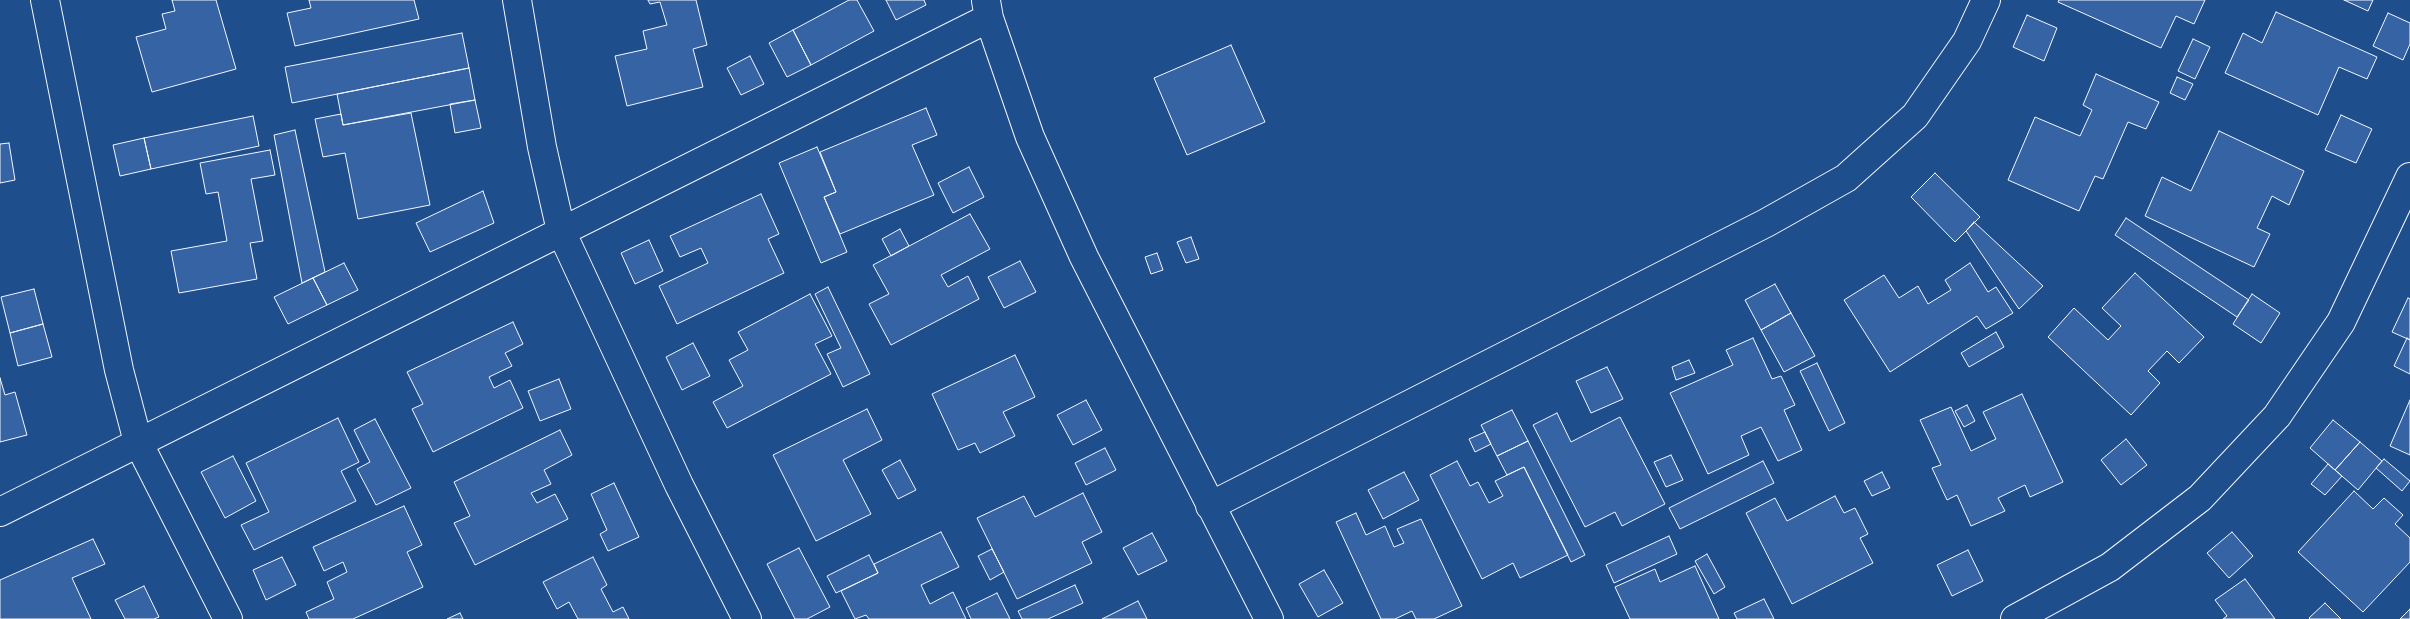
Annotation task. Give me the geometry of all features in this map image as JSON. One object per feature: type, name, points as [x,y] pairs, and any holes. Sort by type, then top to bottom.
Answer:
[{"type":"street","points":[[45,0],[119,370],[138,442],[228,619]]},
{"type":"street","points":[[517,0],[542,147],[561,231],[679,485],[747,619]]},
{"type":"street","points":[[1210,506],[1766,223],[1846,178],[1915,116],[1967,41],[1986,0]]},
{"type":"street","points":[[0,512],[561,231],[987,9],[1030,137],[1084,257],[1269,619]]},
{"type":"street","points":[[2015,619],[2110,568],[2192,504],[2277,416],[2341,322],[2410,177]]},
{"type":"building","points":[[172,0],[216,0],[236,69],[152,92],[136,37],[166,29],[162,14],[175,11]]},
{"type":"building","points":[[309,0],[414,0],[419,19],[295,46],[287,13],[311,8]]},
{"type":"building","points":[[648,0],[696,0],[707,45],[693,49],[703,87],[627,106],[615,56],[647,49],[643,31],[667,25],[660,2],[650,4]]},
{"type":"building","points":[[849,0],[857,0],[874,31],[811,65],[793,30]]},
{"type":"building","points":[[886,0],[924,0],[926,5],[896,20]]},
{"type":"building","points":[[2059,0],[2205,0],[2194,24],[2176,16],[2161,48],[2058,2]]},
{"type":"building","points":[[2344,0],[2373,0],[2368,11]]},
{"type":"building","points":[[2276,12],[2377,57],[2367,79],[2339,67],[2318,115],[2225,73],[2243,33],[2262,43]]},
{"type":"building","points":[[2388,13],[2410,23],[2410,44],[2403,60],[2373,46]]},
{"type":"building","points":[[2027,15],[2057,28],[2044,61],[2013,47]]},
{"type":"building","points":[[793,30],[811,65],[787,77],[769,43]]},
{"type":"building","points":[[462,33],[469,68],[292,103],[285,67]]},
{"type":"building","points":[[2193,39],[2210,47],[2195,79],[2178,71]]},
{"type":"building","points":[[1231,45],[1265,122],[1187,155],[1154,78]]},
{"type":"building","points":[[750,56],[764,84],[741,95],[727,68]]},
{"type":"building","points":[[469,68],[475,100],[343,125],[337,94]]},
{"type":"building","points":[[2096,74],[2159,102],[2146,129],[2128,122],[2103,179],[2095,176],[2079,211],[2008,180],[2035,117],[2080,136],[2092,110],[2083,105]]},
{"type":"building","points":[[2177,77],[2193,84],[2185,100],[2170,93]]},
{"type":"building","points":[[475,100],[481,128],[455,133],[450,104]]},
{"type":"building","points":[[926,108],[937,135],[912,145],[934,195],[840,234],[824,197],[836,192],[820,152]]},
{"type":"building","points":[[411,113],[430,205],[358,219],[345,153],[323,157],[315,119],[341,114],[343,125]]},
{"type":"building","points":[[2341,115],[2372,129],[2356,163],[2325,150]]},
{"type":"building","points":[[253,116],[259,146],[151,169],[144,138]]},
{"type":"building","points":[[295,130],[325,272],[302,283],[274,135]]},
{"type":"building","points":[[2219,131],[2304,171],[2289,205],[2272,196],[2257,228],[2270,234],[2254,267],[2145,216],[2162,177],[2191,191]]},
{"type":"building","points":[[144,138],[151,169],[120,176],[113,145]]},
{"type":"building","points":[[9,143],[15,180],[0,183],[0,144]]},
{"type":"building","points":[[817,147],[836,192],[824,197],[847,252],[821,263],[779,163]]},
{"type":"building","points":[[270,150],[275,175],[251,179],[263,241],[250,243],[257,279],[179,293],[171,251],[227,241],[218,192],[206,194],[200,163]]},
{"type":"building","points":[[969,167],[984,197],[953,213],[938,183]]},
{"type":"building","points":[[1935,173],[1980,217],[1955,242],[1911,197]]},
{"type":"building","points":[[483,191],[494,223],[430,252],[416,223]]},
{"type":"building","points":[[761,194],[779,234],[768,239],[784,273],[677,324],[659,286],[708,263],[701,248],[680,257],[670,236]]},
{"type":"building","points":[[970,214],[990,249],[941,275],[948,287],[968,276],[979,299],[891,345],[869,304],[889,294],[873,265]]},
{"type":"building","points":[[2126,218],[2249,300],[2237,317],[2115,235]]},
{"type":"building","points":[[1974,222],[2043,286],[2019,309],[1966,231]]},
{"type":"building","points":[[900,229],[909,246],[891,256],[882,239]]},
{"type":"building","points":[[1191,237],[1199,259],[1186,263],[1177,242]]},
{"type":"building","points":[[649,240],[663,271],[635,284],[621,253]]},
{"type":"building","points":[[1157,253],[1163,270],[1151,274],[1145,257]]},
{"type":"building","points":[[1020,261],[1036,292],[1004,308],[988,277]]},
{"type":"building","points":[[344,263],[358,290],[327,305],[313,278]]},
{"type":"building","points":[[1970,263],[1988,292],[1996,287],[2013,313],[1986,329],[1977,316],[1890,372],[1844,300],[1884,275],[1899,298],[1918,286],[1928,304],[1951,290],[1945,280]]},
{"type":"building","points":[[2135,273],[2204,337],[2179,363],[2167,351],[2148,371],[2160,383],[2131,415],[2048,337],[2074,308],[2108,340],[2121,326],[2102,308]]},
{"type":"building","points":[[313,278],[327,305],[288,324],[274,297]]},
{"type":"building","points":[[1775,284],[1791,313],[1761,330],[1745,300]]},
{"type":"building","points":[[828,287],[870,374],[843,387],[827,354],[841,348],[815,294]]},
{"type":"building","points":[[34,289],[43,324],[10,333],[1,297]]},
{"type":"building","points":[[810,294],[832,336],[815,344],[831,374],[727,428],[713,402],[743,386],[729,360],[748,350],[738,332]]},
{"type":"building","points":[[2252,294],[2280,313],[2261,343],[2233,324]]},
{"type":"building","points":[[2408,298],[2410,299],[2410,340],[2392,332]]},
{"type":"building","points":[[1791,313],[1815,356],[1784,372],[1761,330]]},
{"type":"building","points":[[513,322],[523,344],[505,353],[512,366],[489,377],[494,388],[510,380],[523,408],[433,452],[412,409],[423,404],[407,372]]},
{"type":"building","points":[[43,324],[52,357],[18,366],[10,333]]},
{"type":"building","points":[[1996,332],[2004,347],[1969,367],[1961,353]]},
{"type":"building","points":[[1753,338],[1772,379],[1781,376],[1795,405],[1784,410],[1802,450],[1778,461],[1761,427],[1741,436],[1749,455],[1708,474],[1670,393],[1733,365],[1726,350]]},
{"type":"building","points":[[2407,338],[2410,340],[2410,374],[2394,366]]},
{"type":"building","points":[[693,343],[710,376],[682,390],[666,357]]},
{"type":"building","points":[[1015,355],[1035,397],[1003,412],[1015,436],[980,453],[975,443],[958,450],[932,394]]},
{"type":"building","points":[[1689,360],[1695,373],[1676,380],[1672,367]]},
{"type":"building","points":[[1817,363],[1845,423],[1829,431],[1800,371]]},
{"type":"building","points":[[1607,367],[1623,399],[1591,413],[1576,381]]},
{"type":"building","points":[[0,378],[5,395],[15,392],[27,435],[0,442]]},
{"type":"building","points":[[559,379],[571,409],[540,421],[528,391]]},
{"type":"building","points":[[2022,394],[2063,482],[2030,497],[2025,485],[1998,498],[2005,511],[1971,526],[1957,495],[1947,500],[1932,468],[1941,465],[1920,420],[1951,407],[1971,451],[1996,439],[1983,412]]},
{"type":"building","points":[[1086,400],[1102,430],[1073,445],[1057,415]]},
{"type":"building","points":[[2410,400],[2410,455],[2390,446]]},
{"type":"building","points":[[1967,405],[1975,421],[1964,427],[1955,411]]},
{"type":"building","points":[[867,409],[882,440],[843,460],[871,514],[816,541],[773,455]]},
{"type":"building","points":[[1512,410],[1528,441],[1497,456],[1481,425]]},
{"type":"building","points":[[1557,413],[1571,442],[1620,417],[1665,504],[1622,526],[1615,512],[1585,527],[1533,425]]},
{"type":"building","points":[[338,418],[359,462],[341,471],[356,501],[254,550],[241,525],[269,512],[246,463]]},
{"type":"building","points":[[375,419],[411,488],[376,505],[357,469],[370,462],[354,430]]},
{"type":"building","points":[[2333,420],[2360,442],[2335,470],[2310,448]]},
{"type":"building","points":[[560,430],[572,455],[544,470],[551,484],[531,493],[537,503],[555,494],[568,519],[475,565],[454,523],[470,516],[454,482]]},
{"type":"building","points":[[1485,432],[1491,444],[1475,452],[1469,439]]},
{"type":"building","points":[[2126,439],[2147,465],[2121,485],[2101,460]]},
{"type":"building","points":[[1528,441],[1585,555],[1571,562],[1524,467],[1507,475],[1497,456]]},
{"type":"building","points":[[2360,442],[2382,461],[2358,490],[2335,470]]},
{"type":"building","points":[[1105,448],[1116,470],[1086,485],[1075,463]]},
{"type":"building","points":[[1671,455],[1683,480],[1666,487],[1654,462]]},
{"type":"building","points":[[233,456],[256,501],[225,518],[201,472]]},
{"type":"building","points":[[2384,459],[2410,481],[2402,491],[2376,468]]},
{"type":"building","points":[[900,460],[916,490],[898,499],[882,470]]},
{"type":"building","points":[[1457,461],[1470,486],[1478,482],[1489,503],[1503,496],[1495,481],[1524,467],[1568,555],[1520,578],[1513,563],[1482,579],[1430,475]]},
{"type":"building","points":[[1763,461],[1774,483],[1680,529],[1669,508]]},
{"type":"building","points":[[2328,464],[2342,476],[2325,495],[2311,484]]},
{"type":"building","points":[[1404,472],[1419,500],[1383,519],[1368,490]]},
{"type":"building","points":[[1882,472],[1890,488],[1872,496],[1864,481]]},
{"type":"building","points":[[614,483],[639,537],[608,551],[600,534],[607,530],[591,494]]},
{"type":"building","points":[[2354,491],[2373,509],[2384,498],[2403,515],[2395,524],[2410,538],[2410,562],[2363,612],[2298,552]]},
{"type":"building","points":[[1083,493],[1102,532],[1082,542],[1092,563],[1017,599],[977,518],[1024,496],[1035,517]]},
{"type":"building","points":[[1835,496],[1844,513],[1855,508],[1868,534],[1860,538],[1873,563],[1792,604],[1746,513],[1775,498],[1787,521]]},
{"type":"building","points":[[404,506],[422,545],[407,552],[423,587],[353,619],[309,619],[306,612],[334,599],[327,582],[347,572],[343,562],[324,571],[313,547]]},
{"type":"building","points":[[1356,513],[1366,535],[1385,526],[1394,547],[1404,543],[1397,529],[1421,519],[1462,606],[1434,619],[1416,619],[1412,611],[1395,619],[1381,619],[1336,522]]},
{"type":"building","points":[[941,532],[959,567],[921,585],[930,604],[953,592],[966,619],[869,619],[866,615],[855,619],[841,591],[878,573],[874,564]]},
{"type":"building","points":[[2232,532],[2253,556],[2229,578],[2207,553]]},
{"type":"building","points":[[1152,533],[1167,561],[1138,575],[1123,548]]},
{"type":"building","points":[[1669,536],[1677,554],[1614,583],[1606,565]]},
{"type":"building","points":[[93,539],[105,564],[72,578],[91,619],[0,619],[0,580]]},
{"type":"building","points":[[799,548],[830,607],[807,619],[795,619],[767,564]]},
{"type":"building","points":[[992,549],[1004,572],[990,580],[978,556]]},
{"type":"building","points":[[1968,550],[1983,581],[1952,596],[1937,565]]},
{"type":"building","points":[[1707,554],[1725,587],[1714,594],[1695,561]]},
{"type":"building","points":[[869,555],[878,573],[836,593],[827,576]]},
{"type":"building","points":[[282,557],[296,585],[266,600],[253,570]]},
{"type":"building","points":[[593,557],[607,585],[601,589],[613,612],[623,607],[629,619],[578,619],[569,602],[557,609],[543,582]]},
{"type":"building","points":[[1695,566],[1719,619],[1630,619],[1615,587],[1655,569],[1660,582]]},
{"type":"building","points":[[1324,570],[1343,603],[1318,617],[1299,584]]},
{"type":"building","points":[[2245,579],[2275,619],[2223,619],[2227,616],[2215,600]]},
{"type":"building","points":[[1075,585],[1083,603],[1048,619],[1022,619],[1018,611]]},
{"type":"building","points":[[144,586],[159,617],[154,619],[125,619],[115,600]]},
{"type":"building","points":[[997,593],[1010,619],[971,619],[966,608]]},
{"type":"building","points":[[1764,599],[1774,619],[1737,619],[1734,613]]},
{"type":"building","points":[[1138,601],[1147,619],[1102,619]]},
{"type":"building","points":[[2325,603],[2341,619],[2309,618]]},
{"type":"building","points":[[2410,609],[2410,619],[2400,619]]},
{"type":"building","points":[[460,613],[463,619],[447,619]]}]
